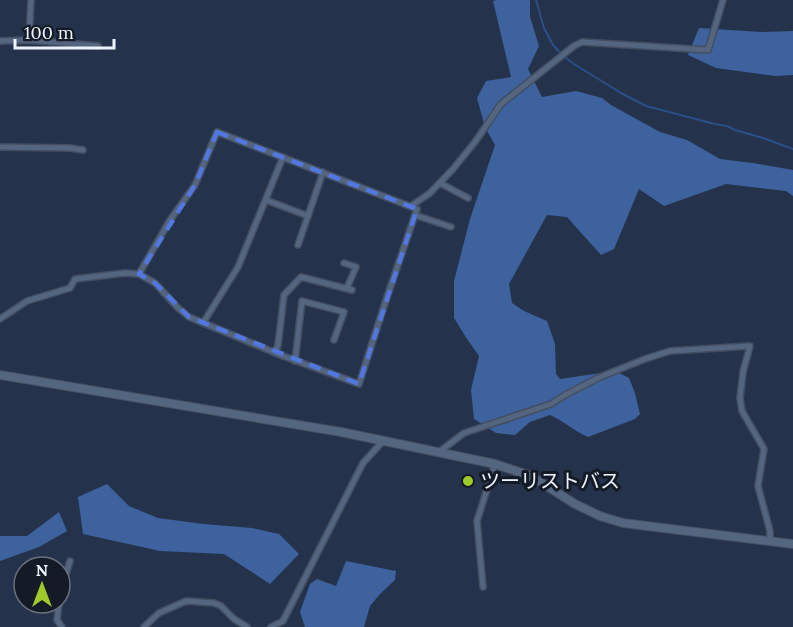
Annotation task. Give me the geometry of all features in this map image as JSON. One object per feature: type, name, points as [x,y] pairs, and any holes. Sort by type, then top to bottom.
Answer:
[{"type":"street","points":[[29,40],[31,0]]},
{"type":"street","points":[[411,206],[440,183],[475,142],[501,104],[574,46],[582,42],[708,50],[723,0]]},
{"type":"street","points":[[0,40],[98,46]]},
{"type":"street","points":[[0,319],[27,301],[70,288],[75,279],[126,273],[139,274],[155,283],[189,317],[295,361],[359,384],[417,209],[217,132],[195,185],[170,220],[139,274]]},
{"type":"street","points":[[0,147],[83,150]]},
{"type":"street","points":[[203,323],[238,267],[283,157]]},
{"type":"street","points":[[298,245],[323,172]]},
{"type":"street","points":[[440,183],[468,198]]},
{"type":"street","points":[[266,200],[308,216]]},
{"type":"street","points":[[415,215],[451,227]]},
{"type":"street","points":[[275,353],[284,294],[301,277],[350,289],[356,267],[344,263]]},
{"type":"street","points":[[295,361],[302,301],[344,312],[334,340]]},
{"type":"street","points":[[439,452],[464,433],[551,404],[600,377],[645,359],[670,351],[750,346],[743,372],[740,399],[742,411],[764,449],[758,486],[770,531],[770,541]]},
{"type":"street","points":[[0,375],[384,440],[495,464],[531,476],[592,512],[623,523],[793,544]]},
{"type":"street","points":[[271,627],[283,621],[363,463],[384,440]]},
{"type":"street","points":[[483,587],[477,521],[495,464]]},
{"type":"street","points":[[144,627],[159,613],[186,601],[214,603],[247,627]]},
{"type":"highlighted area","points":[[217,132],[417,209],[359,384],[189,317],[155,283],[139,274],[195,185]]},
{"type":"shaded area","points":[[530,0],[530,17],[539,46],[528,69],[542,97],[576,91],[602,98],[660,132],[687,140],[720,159],[793,170],[793,196],[786,191],[726,184],[664,206],[639,189],[614,249],[601,255],[567,217],[547,215],[509,284],[512,303],[547,321],[555,344],[556,374],[560,379],[615,371],[629,378],[640,414],[635,419],[588,437],[550,415],[530,422],[515,435],[496,433],[474,419],[471,390],[479,356],[454,318],[454,281],[470,219],[495,145],[485,127],[477,98],[486,81],[511,77],[493,1]]},
{"type":"shaded area","points":[[699,28],[761,32],[793,31],[793,75],[776,76],[716,68],[688,55]]},
{"type":"shaded area","points":[[107,484],[129,506],[158,518],[252,528],[279,534],[299,554],[270,584],[224,554],[160,551],[83,534],[78,497]]},
{"type":"shaded area","points":[[59,512],[67,531],[39,547],[0,561],[0,536],[27,536]]},
{"type":"shaded area","points":[[346,561],[396,571],[395,580],[370,606],[364,627],[305,627],[300,612],[310,584],[317,579],[336,586]]},
{"type":"waterway","points":[[536,0],[544,28],[553,45],[562,55],[621,93],[646,106],[727,126],[793,149]]},
{"type":"place","name":"ツーリストバス","points":[[468,481]]}]
